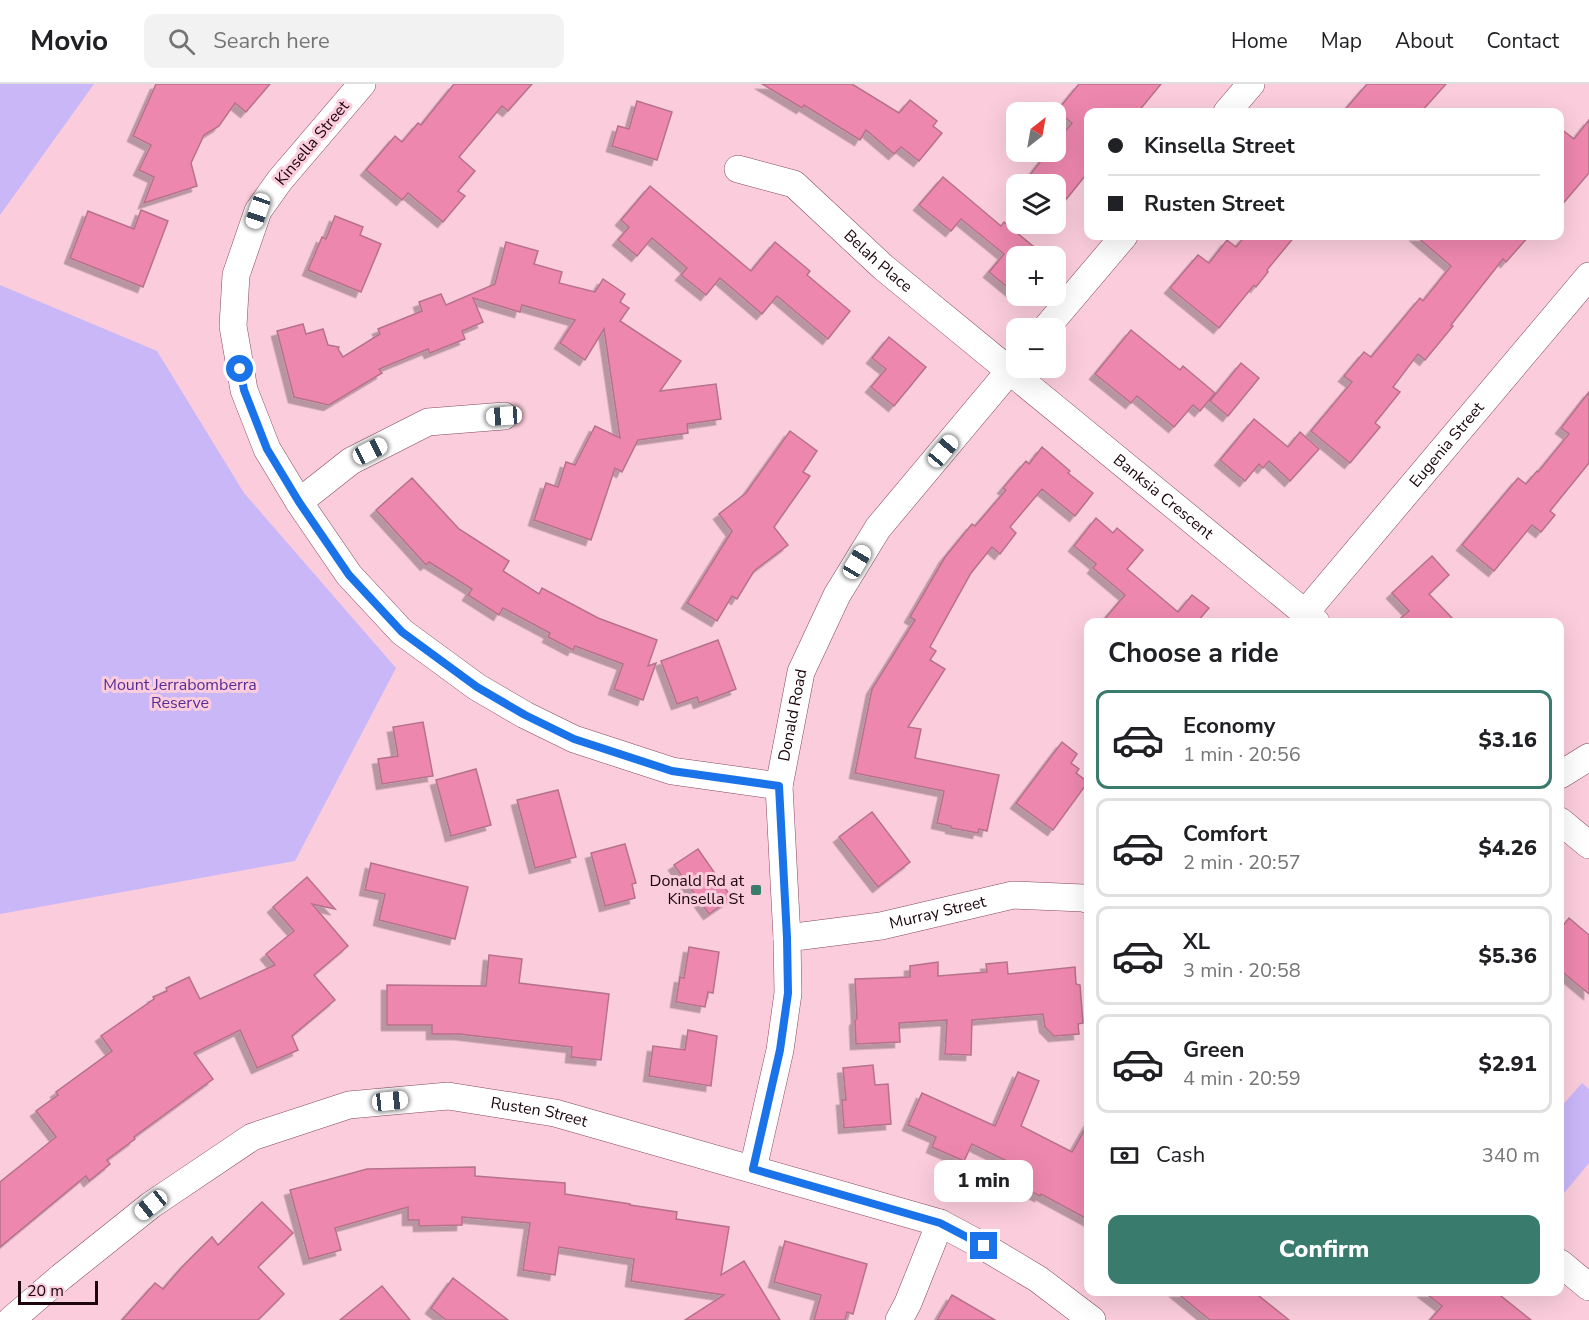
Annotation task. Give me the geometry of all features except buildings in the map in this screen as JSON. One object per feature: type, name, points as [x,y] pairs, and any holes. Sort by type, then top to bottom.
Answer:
[{"type":"street","name":"Kinsella Street","points":[[362,84],[280,180],[258,211],[236,275],[233,326],[244,390],[267,449],[299,502],[349,575],[402,632],[477,687],[525,715],[574,739],[672,771],[779,786]]},
{"type":"street","points":[[1230,108],[1251,84]]},
{"type":"street","name":"Belah Place","points":[[738,169],[794,184],[883,267],[1006,360]]},
{"type":"street","points":[[1054,318],[1121,240]]},
{"type":"street","name":"Eugenia Street","points":[[1311,618],[1589,276]]},
{"type":"street","name":"Donald Road","points":[[753,1169],[780,1050],[788,993],[779,786],[801,672],[837,596],[878,528],[1006,376]]},
{"type":"street","name":"Banksia Crescent","points":[[1028,378],[1311,618]]},
{"type":"street","points":[[299,502],[351,460],[428,422],[504,416]]},
{"type":"street","points":[[1564,773],[1589,757]]},
{"type":"street","points":[[1564,824],[1589,845]]},
{"type":"street","name":"Murray Street","points":[[787,938],[880,926],[1013,894],[1084,898]]},
{"type":"street","name":"Rusten Street","points":[[11,1320],[151,1205],[252,1137],[349,1105],[448,1096],[555,1113],[940,1223],[984,1246],[1038,1279],[1092,1320]]},
{"type":"street","points":[[898,1320],[908,1303],[940,1223]]},
{"type":"street","points":[[1564,1266],[1589,1287]]},
{"type":"green space","points":[[0,84],[94,84],[0,215]]},
{"type":"green space","name":"Mount Jerrabomberra Reserve","points":[[0,285],[157,351],[244,493],[396,668],[295,861],[0,914]]},
{"type":"green space","points":[[1582,1083],[1589,1089],[1589,1163],[1564,1193],[1564,1103]]},
{"type":"place","name":"Donald Rd at Kinsella St","points":[[756,890]]},
{"type":"route","points":[[240,369],[244,390],[267,449],[299,502],[349,575],[402,632],[477,687],[525,715],[574,739],[672,771],[779,786],[788,993],[780,1050],[753,1169],[940,1223],[984,1246]]}]
